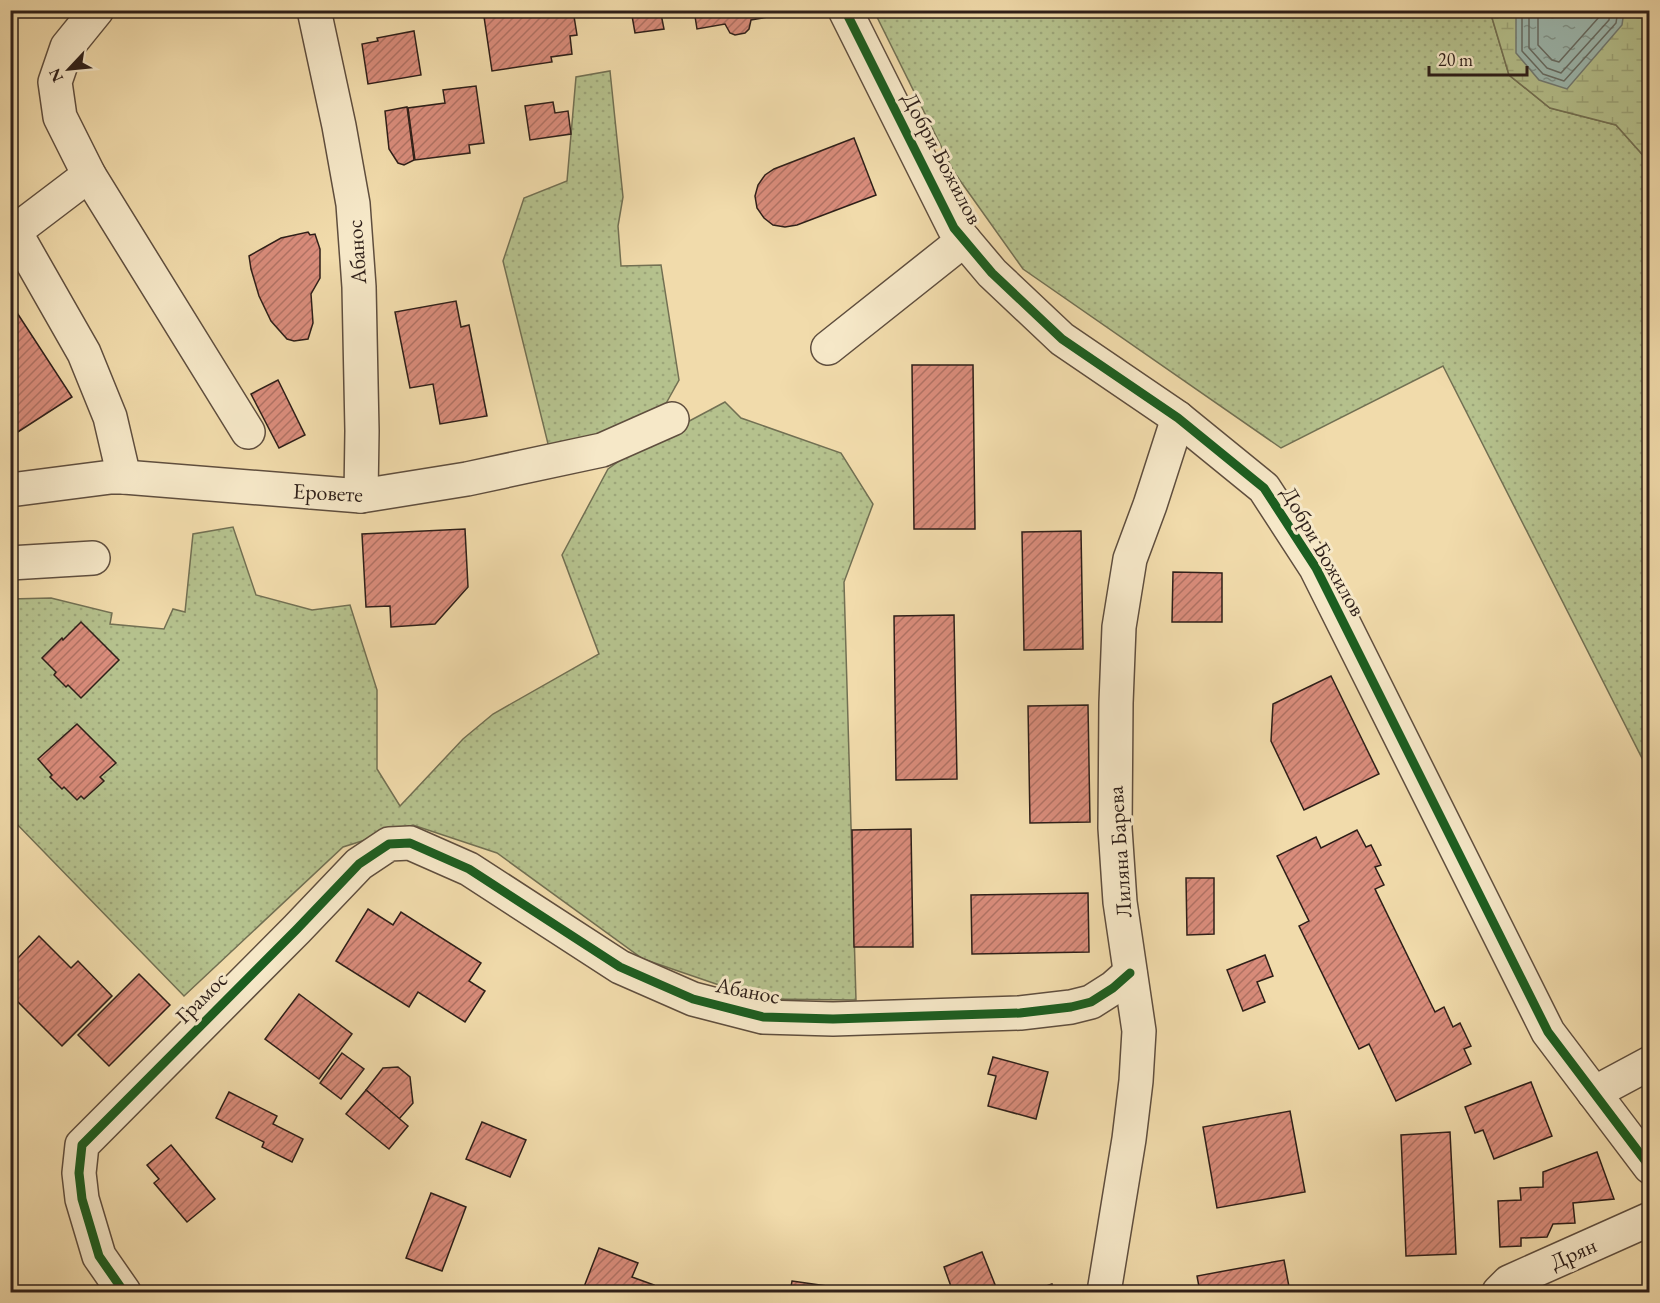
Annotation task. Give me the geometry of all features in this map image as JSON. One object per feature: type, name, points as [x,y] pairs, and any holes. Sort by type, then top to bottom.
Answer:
[{"type":"street","points":[[97,10],[67,47],[55,81],[60,117],[89,175],[248,432]]},
{"type":"street","name":"Абанос","points":[[314,10],[353,204],[359,286],[361,496]]},
{"type":"street","name":"Добри Божилов","points":[[845,10],[954,228],[992,273],[1062,339],[1178,418],[1264,488],[1316,568],[1548,1032],[1650,1167]]},
{"type":"street","points":[[89,175],[13,233],[84,353],[110,417],[124,477]]},
{"type":"street","points":[[828,348],[964,240]]},
{"type":"street","name":"Лиляна Барева","points":[[1104,1293],[1129,1139],[1139,1031],[1120,902],[1114,828],[1119,627],[1130,559],[1178,418]]},
{"type":"street","name":"Еровете","points":[[10,490],[124,477],[361,496],[467,479],[602,450],[672,419]]},
{"type":"street","points":[[10,563],[93,558]]},
{"type":"street","name":"Абанос","points":[[389,844],[410,843],[469,869],[620,967],[693,999],[763,1017],[897,1018],[1020,1013],[1071,1007],[1092,1002],[1130,973]]},
{"type":"street","name":"Грамос","points":[[124,1293],[99,1256],[82,1199],[79,1173],[82,1145],[359,864],[389,844]]},
{"type":"street","points":[[1594,1093],[1650,1063]]},
{"type":"street","name":"Дрян","points":[[1499,1293],[1509,1282],[1650,1219]]},
{"type":"green space","points":[[874,11],[1490,11],[1509,75],[1550,108],[1616,125],[1649,162],[1649,772],[1443,366],[1281,448],[1023,269],[954,172]]},
{"type":"green space","points":[[1490,11],[1649,11],[1649,162],[1616,125],[1550,108],[1509,75]]},
{"type":"green space","points":[[610,71],[623,197],[618,226],[621,266],[661,265],[679,380],[664,407],[599,439],[549,448],[503,261],[524,198],[567,181],[576,77]]},
{"type":"green space","points":[[725,402],[741,418],[841,453],[873,504],[844,582],[856,1000],[760,999],[643,959],[497,853],[413,825],[343,847],[184,996],[11,818],[10,599],[51,598],[112,613],[110,624],[164,629],[173,609],[185,612],[193,534],[233,527],[256,595],[312,610],[350,605],[377,690],[377,769],[400,806],[463,739],[493,714],[599,654],[562,555],[608,469],[633,451]]},
{"type":"water","points":[[1516,10],[1624,11],[1622,25],[1567,89],[1539,80],[1516,53]]},
{"type":"building","points":[[483,10],[573,10],[577,35],[570,36],[572,54],[551,57],[552,62],[492,71]]},
{"type":"building","points":[[631,10],[680,10],[661,14],[664,29],[635,33]]},
{"type":"building","points":[[694,10],[784,10],[785,14],[751,20],[749,29],[745,33],[735,35],[730,33],[725,24],[697,29]]},
{"type":"building","points":[[414,31],[421,75],[368,84],[362,44],[378,41],[377,38]]},
{"type":"building","points":[[476,86],[484,143],[469,145],[470,153],[415,160],[408,108],[445,103],[443,90]]},
{"type":"building","points":[[553,102],[555,113],[568,111],[571,134],[530,140],[525,106]]},
{"type":"building","points":[[407,107],[414,160],[404,165],[398,163],[389,149],[385,111]]},
{"type":"building","points":[[854,138],[876,195],[797,225],[785,227],[773,225],[764,218],[757,208],[755,196],[758,185],[765,175],[774,169]]},
{"type":"building","points":[[308,232],[310,235],[315,234],[320,249],[320,278],[311,294],[313,323],[308,339],[294,341],[287,339],[271,321],[259,296],[249,256],[281,238]]},
{"type":"building","points":[[456,301],[461,327],[469,325],[487,416],[440,424],[433,384],[410,388],[395,312]]},
{"type":"building","points":[[10,302],[72,397],[10,437]]},
{"type":"building","points":[[912,365],[973,365],[975,529],[914,529]]},
{"type":"building","points":[[278,380],[305,435],[279,448],[251,394]]},
{"type":"building","points":[[465,529],[468,587],[435,624],[391,627],[390,606],[366,607],[362,534]]},
{"type":"building","points":[[1081,531],[1083,649],[1024,650],[1022,532]]},
{"type":"building","points":[[1173,572],[1222,573],[1222,622],[1172,622]]},
{"type":"building","points":[[954,615],[957,779],[896,780],[894,616]]},
{"type":"building","points":[[81,622],[119,660],[81,698],[54,675],[56,672],[42,658]]},
{"type":"building","points":[[1331,676],[1379,774],[1304,810],[1271,741],[1273,704]]},
{"type":"building","points":[[1088,705],[1090,822],[1030,823],[1028,706]]},
{"type":"building","points":[[77,724],[116,763],[100,777],[104,781],[84,799],[81,796],[77,800],[50,777],[52,775],[38,759]]},
{"type":"building","points":[[911,829],[913,947],[854,947],[852,830]]},
{"type":"building","points":[[1357,830],[1366,847],[1371,845],[1381,865],[1375,867],[1384,885],[1375,889],[1435,1012],[1444,1007],[1453,1027],[1460,1023],[1471,1046],[1464,1049],[1471,1064],[1396,1101],[1369,1044],[1359,1049],[1299,926],[1309,921],[1277,856],[1316,837],[1321,848]]},
{"type":"building","points":[[1186,878],[1214,878],[1214,934],[1187,935]]},
{"type":"building","points":[[1088,893],[1089,952],[972,954],[971,895]]},
{"type":"building","points":[[368,909],[393,925],[401,912],[481,963],[469,981],[485,991],[465,1022],[418,992],[409,1007],[336,961]]},
{"type":"building","points":[[39,936],[71,968],[78,961],[112,996],[62,1046],[10,994],[10,956],[13,953],[18,958]]},
{"type":"building","points":[[1265,955],[1273,976],[1257,982],[1265,1002],[1243,1011],[1227,970]]},
{"type":"building","points":[[139,974],[170,1005],[109,1066],[78,1035]]},
{"type":"building","points":[[299,994],[352,1034],[319,1079],[265,1039]]},
{"type":"building","points":[[342,1053],[364,1069],[341,1099],[320,1083]]},
{"type":"building","points":[[993,1057],[1048,1072],[1036,1119],[988,1106],[996,1076],[988,1074]]},
{"type":"building","points":[[398,1067],[410,1077],[413,1103],[399,1119],[366,1090],[383,1068]]},
{"type":"building","points":[[1531,1082],[1552,1136],[1494,1159],[1483,1130],[1475,1133],[1465,1107]]},
{"type":"building","points":[[366,1090],[408,1126],[389,1149],[346,1114]]},
{"type":"building","points":[[229,1092],[277,1116],[273,1124],[303,1139],[292,1162],[262,1147],[264,1142],[216,1118]]},
{"type":"building","points":[[1290,1111],[1305,1192],[1217,1208],[1203,1127]]},
{"type":"building","points":[[482,1122],[526,1140],[510,1177],[466,1159]]},
{"type":"building","points":[[1450,1132],[1456,1254],[1406,1256],[1401,1135]]},
{"type":"building","points":[[171,1145],[215,1199],[187,1222],[154,1183],[159,1179],[147,1165]]},
{"type":"building","points":[[1597,1152],[1614,1199],[1573,1203],[1575,1223],[1553,1224],[1547,1237],[1521,1238],[1521,1246],[1500,1247],[1498,1201],[1521,1200],[1520,1188],[1543,1187],[1543,1172]]},
{"type":"building","points":[[431,1193],[466,1207],[442,1271],[406,1258]]},
{"type":"building","points":[[599,1248],[638,1263],[632,1277],[654,1285],[651,1292],[582,1292]]},
{"type":"building","points":[[982,1252],[998,1292],[953,1292],[944,1267]]},
{"type":"building","points":[[1284,1260],[1290,1292],[1200,1292],[1197,1276]]},
{"type":"building","points":[[792,1281],[869,1292],[790,1292]]},
{"type":"building","points":[[1052,1284],[1055,1292],[1029,1292]]},
{"type":"cycle path","points":[[845,10],[954,228],[992,273],[1062,339],[1178,418],[1264,488],[1316,568],[1548,1032],[1650,1167]]},
{"type":"cycle path","points":[[124,1292],[99,1256],[82,1199],[79,1173],[82,1145],[359,864],[389,844],[410,843],[469,869],[620,967],[693,999],[763,1017],[833,1019],[1020,1013],[1071,1007],[1091,1002],[1113,988],[1130,973]]}]
